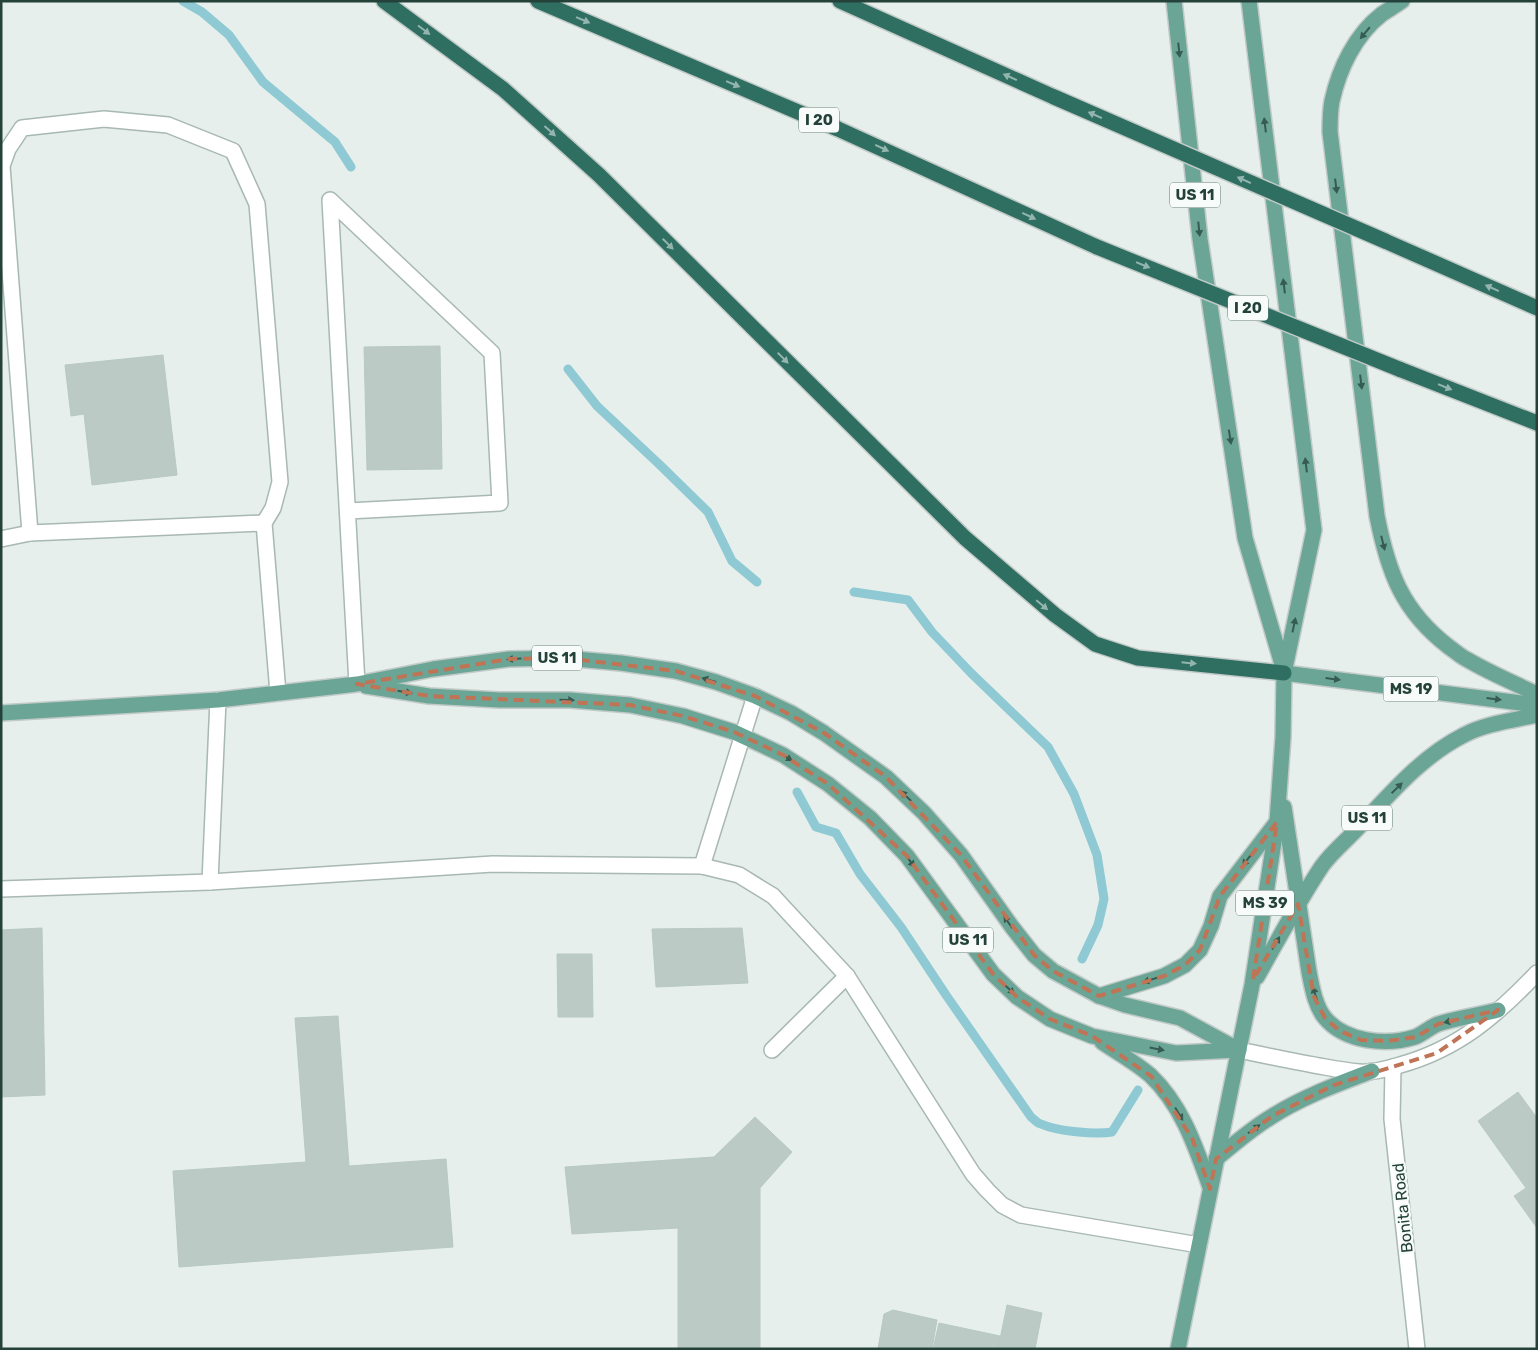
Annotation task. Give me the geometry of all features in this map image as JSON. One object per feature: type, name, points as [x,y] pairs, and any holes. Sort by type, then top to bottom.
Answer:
[{"type":"highway","points":[[384,1],[503,89],[599,175],[965,538],[1012,580],[1074,630],[1095,644],[1138,658],[1284,673]]},
{"type":"highway","name":"I 20","points":[[538,1],[838,128],[1097,247],[1537,423]]},
{"type":"highway","points":[[840,1],[1054,97],[1537,308]]},
{"type":"main road","name":"US 11","points":[[1174,1],[1200,238],[1245,538],[1284,673],[1277,822]]},
{"type":"main road","points":[[1249,1],[1314,530],[1284,673]]},
{"type":"main road","points":[[1402,1],[1381,15],[1364,32],[1353,47],[1341,72],[1331,103],[1330,132],[1381,535],[1395,582],[1406,603],[1421,622],[1467,660],[1537,694]]},
{"type":"main road","name":"US 11","points":[[1,713],[218,700],[357,684],[433,669],[510,659],[564,658],[621,662],[676,671],[716,682],[755,696],[791,713],[865,761],[924,813],[961,854],[1034,955],[1053,971],[1099,996]]},
{"type":"main road","name":"MS 19","points":[[1284,673],[1537,704]]},
{"type":"main road","name":"US 11","points":[[357,684],[429,696],[499,700],[570,700],[630,705],[683,716],[742,736],[783,755],[828,784],[870,818],[907,856],[993,974],[1018,996],[1050,1019],[1092,1036],[1176,1053],[1239,1050],[1252,985],[1298,904],[1324,864],[1393,792],[1440,749],[1465,734],[1499,723],[1537,715]]},
{"type":"main road","points":[[1280,781],[1309,972],[1314,997],[1325,1018],[1340,1031],[1360,1040],[1387,1041],[1416,1037],[1438,1024],[1498,1010]]},
{"type":"main road","points":[[1099,996],[1164,976],[1186,965],[1200,950],[1211,926],[1220,896],[1277,822]]},
{"type":"main road","name":"MS 39","points":[[1252,985],[1277,822]]},
{"type":"main road","points":[[1099,996],[1125,1005],[1180,1018],[1239,1050],[1178,1349]]},
{"type":"main road","points":[[1092,1036],[1133,1061],[1151,1076],[1167,1094],[1192,1138],[1210,1189]]},
{"type":"main road","points":[[1216,1159],[1243,1136],[1272,1116],[1334,1085],[1372,1071]]},
{"type":"street","points":[[30,533],[2,166],[8,149],[22,128],[104,119],[168,125],[233,151],[257,204],[280,482],[273,508],[264,523],[278,693]]},
{"type":"street","points":[[348,511],[500,504],[492,352],[330,200],[357,684]]},
{"type":"street","points":[[1,539],[30,533],[264,523]]},
{"type":"street","points":[[702,866],[755,696]]},
{"type":"street","points":[[210,882],[218,700]]},
{"type":"street","points":[[1,889],[210,882],[493,864],[702,866],[739,875],[773,896],[847,976],[973,1174],[1002,1205],[1021,1215],[1199,1245]]},
{"type":"street","points":[[1239,1050],[1359,1072],[1393,1067],[1416,1061],[1444,1049],[1476,1028],[1511,1000],[1537,973]]},
{"type":"street","points":[[772,1050],[847,976]]},
{"type":"street","name":"Bonita Road","points":[[1393,1067],[1392,1119],[1418,1349]]},
{"type":"highlighted area","points":[[564,658],[676,671],[755,696],[824,733],[886,777],[961,855],[1034,955],[1053,971],[1099,996],[1164,976],[1185,965],[1200,950],[1220,896],[1277,822],[1253,980],[1298,904],[1314,997],[1325,1018],[1340,1031],[1361,1040],[1387,1041],[1416,1037],[1438,1024],[1498,1010],[1437,1053],[1334,1085],[1272,1116],[1216,1159],[1210,1189],[1192,1138],[1151,1076],[1092,1036],[1050,1019],[1017,997],[993,974],[907,856],[828,784],[783,755],[734,732],[683,716],[630,705],[429,696],[357,684],[509,659]]},
{"type":"building","points":[[440,346],[442,469],[367,470],[364,347]]},
{"type":"building","points":[[163,355],[177,475],[92,485],[84,414],[71,416],[65,365]]},
{"type":"building","points":[[42,928],[45,1095],[1,1097],[1,930]]},
{"type":"building","points":[[742,928],[748,983],[656,987],[652,929]]},
{"type":"building","points":[[557,954],[592,954],[593,1017],[558,1017]]},
{"type":"building","points":[[338,1016],[349,1166],[446,1159],[453,1247],[179,1267],[173,1171],[306,1162],[295,1018]]},
{"type":"building","points":[[1518,1092],[1537,1118],[1537,1228],[1514,1196],[1526,1188],[1478,1121]]},
{"type":"building","points":[[755,1117],[792,1152],[760,1188],[760,1349],[678,1349],[678,1228],[572,1234],[565,1167],[714,1157]]},
{"type":"building","points":[[1007,1305],[1042,1313],[1035,1349],[998,1349]]},
{"type":"building","points":[[893,1310],[937,1320],[932,1349],[878,1349],[884,1314]]},
{"type":"building","points":[[939,1323],[1000,1336],[998,1349],[933,1349]]},
{"type":"waterway","points":[[183,1],[202,12],[229,35],[263,82],[335,142],[351,167]]},
{"type":"waterway","points":[[568,369],[597,406],[708,512],[732,561],[757,582]]},
{"type":"waterway","points":[[854,592],[908,600],[932,632],[971,673],[1048,747],[1074,794],[1097,855],[1104,899],[1098,925],[1082,959]]},
{"type":"waterway","points":[[797,792],[816,827],[836,833],[860,874],[901,927],[1031,1117],[1040,1123],[1056,1129],[1086,1133],[1112,1132],[1138,1090]]}]
